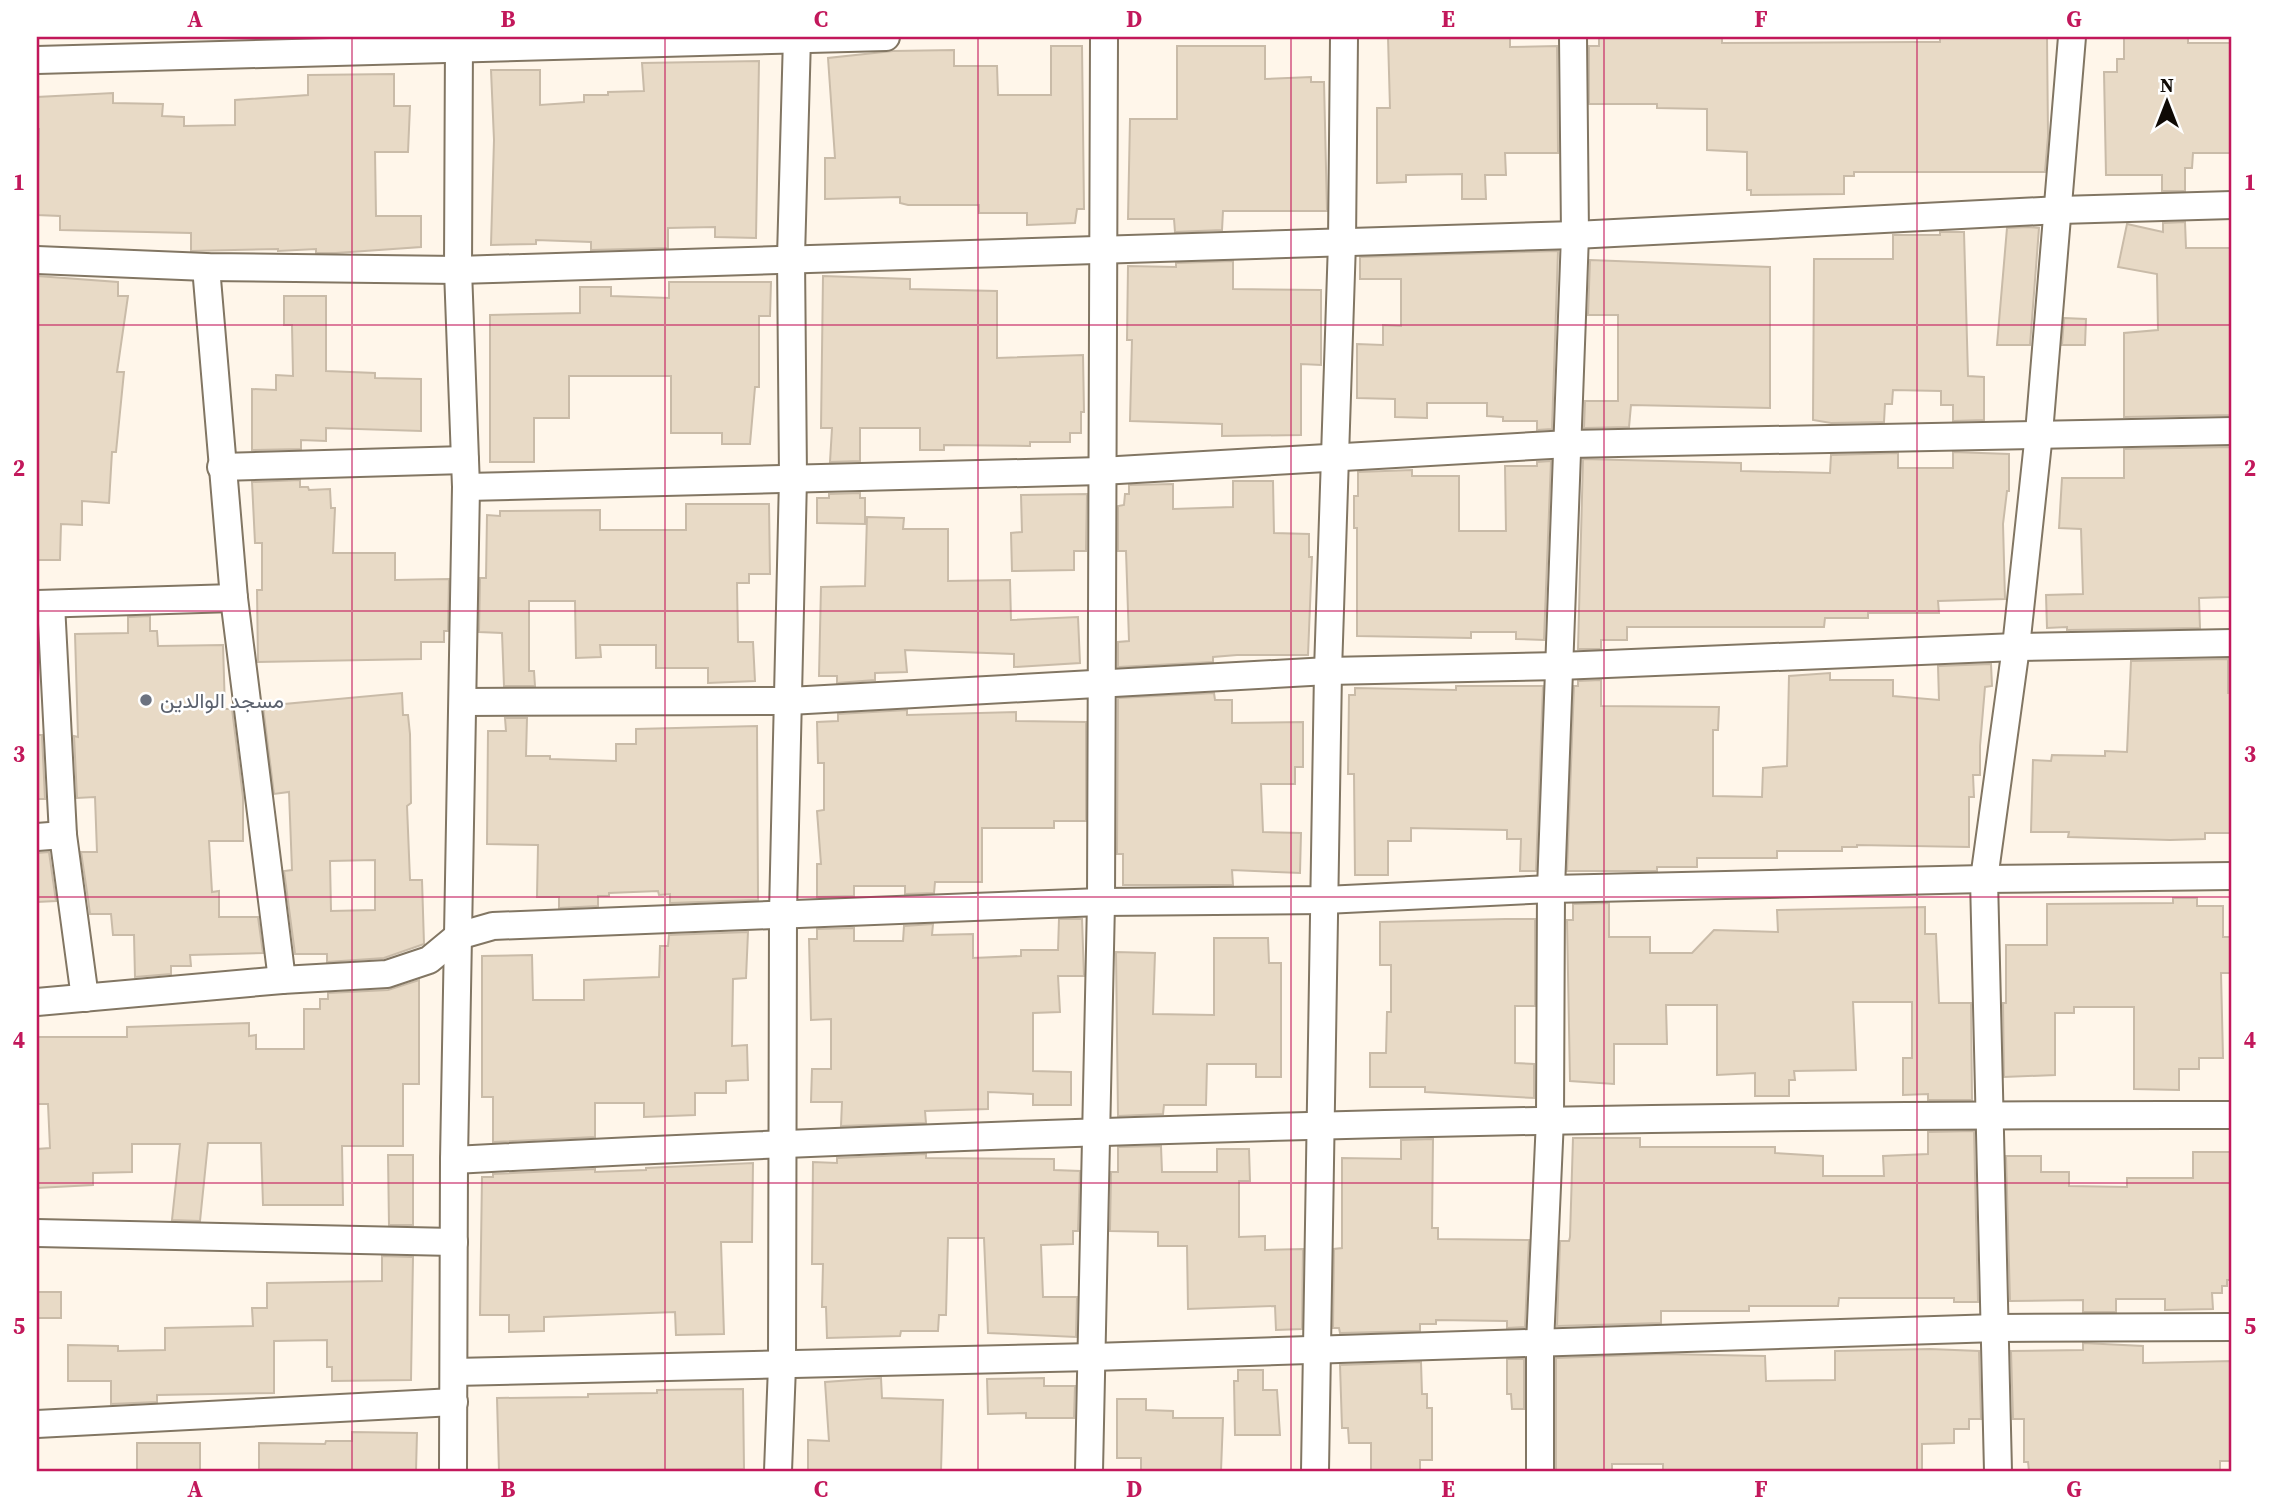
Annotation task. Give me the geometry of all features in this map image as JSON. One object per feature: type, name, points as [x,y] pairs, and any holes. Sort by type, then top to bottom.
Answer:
[{"type":"street","points":[[37,60],[459,42],[886,37]]},
{"type":"street","points":[[1089,1471],[1101,902],[1101,250],[1104,37]]},
{"type":"street","points":[[1315,1471],[1328,671],[1342,242],[1345,37]]},
{"type":"street","points":[[1540,1471],[1540,1344],[1550,1119],[1551,889],[1575,235],[1573,37]]},
{"type":"street","points":[[1998,1471],[1997,1328],[1984,878],[2017,647],[2060,210],[2072,37]]},
{"type":"street","points":[[778,1471],[782,1366],[783,913],[793,478],[791,257],[797,38]]},
{"type":"street","points":[[453,1471],[454,1160],[466,487],[458,270],[459,42]]},
{"type":"street","points":[[37,260],[206,267],[458,270],[791,257],[1575,235],[2060,210],[2232,205]]},
{"type":"street","points":[[206,267],[220,467],[282,979]]},
{"type":"street","points":[[466,487],[1101,471],[1569,444],[2232,431]]},
{"type":"street","points":[[220,467],[465,460]]},
{"type":"street","points":[[85,998],[63,835],[44,604],[234,598]]},
{"type":"street","points":[[463,702],[789,701],[1328,671],[1560,666],[2017,647],[2232,643]]},
{"type":"street","points":[[37,837],[63,835]]},
{"type":"street","points":[[37,1002],[282,979],[387,974],[408,970],[429,960],[458,936],[493,926],[1101,902],[1325,900],[1551,889],[1984,878],[2232,876]]},
{"type":"street","points":[[454,1160],[782,1142],[1550,1119],[2232,1115]]},
{"type":"street","points":[[37,1233],[454,1242]]},
{"type":"street","points":[[454,1372],[782,1366],[1997,1328],[2232,1327]]},
{"type":"street","points":[[37,1424],[454,1402]]},
{"type":"building","points":[[1388,37],[1510,37],[1510,47],[1557,46],[1558,153],[1505,153],[1506,175],[1485,175],[1486,199],[1462,199],[1462,174],[1406,175],[1406,182],[1377,183],[1377,108],[1390,108]]},
{"type":"building","points":[[1599,37],[1722,37],[1722,43],[1940,42],[1940,37],[2047,37],[2048,136],[2045,172],[1854,172],[1854,176],[1844,176],[1844,194],[1751,195],[1751,190],[1747,190],[1747,152],[1707,150],[1707,109],[1657,108],[1657,104],[1589,104],[1589,46],[1599,46]]},
{"type":"building","points":[[2124,37],[2188,37],[2188,43],[2232,43],[2232,153],[2193,153],[2192,168],[2185,168],[2185,191],[2162,191],[2162,175],[2106,175],[2104,72],[2117,72],[2117,59],[2124,59]]},
{"type":"building","points":[[1051,46],[1082,46],[1084,209],[1077,209],[1075,223],[1027,225],[1027,213],[979,213],[979,205],[908,205],[900,203],[900,197],[825,199],[825,158],[835,158],[828,58],[893,51],[954,50],[954,66],[997,66],[998,95],[1051,95]]},
{"type":"building","points":[[1177,46],[1265,46],[1265,79],[1311,77],[1311,82],[1324,82],[1327,211],[1223,211],[1222,230],[1175,232],[1174,219],[1128,219],[1130,119],[1177,119]]},
{"type":"building","points":[[759,61],[756,238],[715,237],[715,227],[668,228],[668,248],[591,250],[591,242],[536,240],[536,244],[491,245],[494,140],[491,70],[540,70],[540,105],[584,102],[584,95],[644,91],[642,63]]},
{"type":"building","points":[[394,74],[394,106],[410,106],[408,152],[375,152],[376,216],[421,216],[421,247],[336,253],[316,253],[316,249],[191,251],[191,233],[60,230],[60,216],[37,215],[37,97],[113,93],[113,103],[163,104],[162,116],[184,117],[184,126],[235,125],[235,100],[308,95],[308,75]]},
{"type":"building","points":[[2185,222],[2186,248],[2232,248],[2232,415],[2124,417],[2124,333],[2158,330],[2157,274],[2118,267],[2127,224],[2163,232],[2163,223]]},
{"type":"building","points":[[2007,228],[2039,228],[2030,345],[1997,345]]},
{"type":"building","points":[[1940,232],[1964,232],[1968,376],[1984,377],[1984,420],[1953,421],[1953,405],[1941,405],[1941,391],[1893,390],[1892,404],[1885,404],[1884,422],[1831,423],[1813,420],[1814,259],[1893,259],[1893,235],[1940,235]]},
{"type":"building","points":[[1558,251],[1552,429],[1537,430],[1537,421],[1503,421],[1503,417],[1487,416],[1487,403],[1427,403],[1427,418],[1395,417],[1395,399],[1357,398],[1357,344],[1383,345],[1383,325],[1401,326],[1401,279],[1360,279],[1360,257]]},
{"type":"building","points":[[1590,260],[1770,267],[1770,408],[1631,405],[1629,427],[1584,428],[1585,401],[1618,401],[1618,315],[1588,315]]},
{"type":"building","points":[[1233,261],[1233,289],[1321,290],[1321,365],[1301,364],[1301,435],[1222,436],[1222,424],[1130,421],[1132,340],[1127,340],[1128,266],[1176,267],[1176,263]]},
{"type":"building","points":[[37,276],[118,282],[118,296],[128,296],[117,372],[124,372],[116,452],[112,452],[109,503],[82,501],[82,525],[61,524],[60,560],[37,560]]},
{"type":"building","points":[[823,276],[910,279],[910,289],[997,291],[997,358],[1083,355],[1084,412],[1081,412],[1081,433],[1070,433],[1070,442],[1030,442],[1030,446],[944,445],[944,450],[920,450],[920,428],[860,428],[860,461],[830,462],[832,428],[821,428]]},
{"type":"building","points":[[669,282],[771,282],[770,316],[759,316],[759,387],[755,387],[750,444],[722,444],[722,433],[671,433],[671,376],[569,376],[569,418],[534,418],[534,462],[490,462],[490,315],[580,313],[580,287],[611,287],[611,296],[669,298]]},
{"type":"building","points":[[284,296],[326,296],[326,371],[375,373],[375,378],[421,379],[421,431],[326,428],[326,441],[301,440],[301,449],[252,450],[252,389],[276,390],[276,375],[293,376],[292,325],[284,325]]},
{"type":"building","points":[[2064,318],[2086,319],[2085,345],[2062,345]]},
{"type":"building","points":[[2232,447],[2230,597],[2199,598],[2200,628],[2047,628],[2046,595],[2083,594],[2081,529],[2059,528],[2062,478],[2124,478],[2124,449]]},
{"type":"building","points":[[1953,452],[2009,454],[2009,491],[2003,524],[2005,599],[1938,601],[1939,613],[1868,613],[1868,618],[1825,618],[1824,627],[1627,627],[1627,640],[1601,640],[1601,649],[1578,649],[1583,459],[1741,463],[1741,471],[1830,473],[1831,455],[1898,453],[1898,468],[1953,468]]},
{"type":"building","points":[[1551,461],[1544,640],[1516,639],[1516,632],[1471,632],[1471,638],[1357,636],[1357,528],[1354,528],[1354,496],[1358,496],[1358,472],[1412,470],[1412,476],[1459,476],[1459,531],[1506,531],[1505,466],[1537,466],[1537,462]]},
{"type":"building","points":[[300,480],[300,487],[308,487],[309,490],[330,489],[331,508],[335,508],[333,553],[395,553],[395,580],[449,579],[448,631],[444,631],[444,642],[421,642],[421,659],[258,662],[257,590],[262,590],[262,543],[255,543],[252,482]]},
{"type":"building","points":[[1233,481],[1273,481],[1274,533],[1309,534],[1309,557],[1312,557],[1308,655],[1237,655],[1213,657],[1213,662],[1118,667],[1118,642],[1129,641],[1126,551],[1118,551],[1118,506],[1124,505],[1125,494],[1129,494],[1129,485],[1173,484],[1173,509],[1233,507]]},
{"type":"building","points":[[860,493],[860,498],[865,498],[865,524],[817,523],[817,498],[829,498],[829,494]]},
{"type":"building","points":[[1087,494],[1086,551],[1074,551],[1074,570],[1012,571],[1011,533],[1022,532],[1021,495]]},
{"type":"building","points":[[686,504],[769,504],[770,574],[749,574],[749,583],[737,583],[738,642],[753,642],[755,681],[708,683],[708,668],[656,668],[656,645],[600,645],[601,657],[576,658],[575,601],[529,601],[529,671],[534,671],[535,686],[504,686],[502,633],[479,632],[480,578],[486,578],[487,515],[500,516],[500,511],[600,510],[600,530],[686,530]]},
{"type":"building","points":[[867,517],[904,518],[903,529],[948,529],[948,581],[1010,580],[1011,620],[1078,617],[1080,663],[1014,667],[1014,654],[905,650],[907,672],[875,673],[875,680],[837,683],[837,676],[819,676],[821,587],[865,586]]},
{"type":"building","points":[[150,616],[150,631],[157,631],[158,646],[223,645],[225,709],[232,709],[243,797],[243,841],[209,841],[212,892],[219,891],[219,917],[258,917],[263,953],[190,955],[191,966],[171,966],[171,974],[135,977],[134,935],[113,935],[111,914],[90,914],[81,852],[97,852],[95,797],[77,798],[74,736],[78,737],[75,634],[128,633],[128,617]]},
{"type":"building","points":[[2228,659],[2228,693],[2232,693],[2230,833],[2205,833],[2205,839],[2170,840],[2068,837],[2069,832],[2031,832],[2033,760],[2051,761],[2052,755],[2105,756],[2105,751],[2127,752],[2131,661]]},
{"type":"building","points":[[1991,664],[1992,686],[1985,687],[1980,775],[1973,775],[1974,797],[1969,797],[1969,847],[1857,845],[1842,847],[1842,851],[1777,851],[1777,858],[1697,858],[1697,867],[1657,867],[1657,871],[1567,871],[1574,686],[1578,686],[1578,681],[1601,680],[1601,706],[1719,707],[1718,730],[1713,730],[1713,796],[1762,797],[1763,768],[1787,766],[1789,676],[1830,673],[1830,680],[1893,680],[1893,696],[1939,700],[1938,666]]},
{"type":"building","points":[[1456,686],[1543,686],[1536,871],[1520,871],[1521,839],[1507,839],[1507,830],[1411,828],[1411,841],[1388,841],[1388,875],[1355,875],[1354,774],[1348,774],[1349,695],[1355,695],[1355,688],[1456,690]]},
{"type":"building","points":[[402,693],[403,715],[408,715],[410,734],[411,803],[407,806],[410,880],[422,880],[424,944],[384,958],[327,962],[327,954],[295,954],[284,871],[292,870],[289,792],[274,794],[263,706]],"holes":[[[375,860],[375,910],[331,911],[330,861]]]},
{"type":"building","points":[[1214,693],[1215,700],[1232,700],[1232,723],[1303,722],[1303,767],[1295,767],[1295,784],[1261,784],[1263,832],[1301,833],[1300,873],[1232,870],[1233,885],[1123,885],[1123,854],[1117,854],[1118,698]]},
{"type":"building","points":[[907,710],[907,715],[1016,712],[1016,721],[1086,722],[1086,821],[1054,821],[1054,828],[982,828],[982,882],[935,882],[934,893],[905,894],[905,886],[854,886],[854,896],[817,897],[817,864],[821,864],[817,811],[824,810],[824,763],[818,763],[817,722],[838,721],[838,714]]},
{"type":"building","points":[[505,718],[527,718],[526,756],[550,756],[550,759],[616,761],[616,744],[636,744],[636,729],[757,726],[758,900],[670,903],[670,894],[659,895],[658,891],[609,893],[609,896],[598,896],[598,906],[559,908],[559,897],[537,897],[538,845],[487,844],[488,731],[506,731]]},
{"type":"building","points":[[37,735],[42,735],[45,799],[37,799]]},
{"type":"building","points":[[49,852],[56,901],[37,902],[37,853]]},
{"type":"building","points":[[2173,898],[2197,898],[2197,906],[2223,906],[2223,937],[2232,937],[2232,973],[2221,973],[2223,1058],[2199,1058],[2199,1069],[2179,1069],[2179,1090],[2134,1089],[2134,1007],[2074,1007],[2074,1013],[2055,1013],[2055,1075],[2004,1077],[2003,1003],[2006,1003],[2006,945],[2047,945],[2047,904],[2173,903]]},
{"type":"building","points":[[1609,903],[1609,937],[1650,937],[1650,953],[1692,953],[1714,930],[1778,932],[1777,910],[1925,907],[1925,934],[1936,934],[1939,1003],[1971,1003],[1972,1100],[1928,1100],[1928,1094],[1903,1095],[1903,1058],[1912,1058],[1912,1002],[1853,1002],[1856,1070],[1794,1071],[1795,1080],[1789,1080],[1789,1096],[1755,1096],[1755,1073],[1717,1075],[1717,1005],[1666,1005],[1667,1044],[1614,1044],[1614,1084],[1570,1081],[1567,920],[1573,920],[1573,904]]},
{"type":"building","points":[[1059,919],[1082,919],[1084,976],[1058,976],[1060,1012],[1033,1013],[1033,1071],[1071,1072],[1071,1105],[1033,1105],[1033,1094],[988,1092],[988,1109],[925,1111],[926,1123],[841,1126],[842,1102],[811,1102],[812,1069],[831,1069],[831,1019],[811,1020],[809,939],[817,939],[817,929],[854,928],[854,941],[903,941],[904,926],[933,924],[932,935],[973,934],[973,958],[1021,956],[1021,950],[1058,950]]},
{"type":"building","points":[[1535,919],[1535,1006],[1515,1006],[1515,1063],[1534,1064],[1534,1098],[1425,1092],[1425,1087],[1370,1087],[1370,1053],[1386,1053],[1387,1012],[1391,1012],[1391,965],[1380,965],[1380,922]]},
{"type":"building","points":[[748,932],[746,978],[733,979],[732,1046],[747,1045],[748,1080],[726,1081],[726,1093],[695,1093],[695,1115],[644,1117],[644,1103],[595,1103],[595,1137],[493,1142],[493,1097],[482,1097],[482,956],[532,955],[533,1000],[584,1000],[584,980],[659,977],[660,946],[668,946],[669,935]]},
{"type":"building","points":[[1214,938],[1268,938],[1269,963],[1281,963],[1281,1077],[1256,1077],[1256,1064],[1207,1064],[1206,1105],[1164,1105],[1163,1114],[1118,1116],[1116,952],[1155,953],[1153,1014],[1214,1015]]},
{"type":"building","points":[[419,980],[419,1084],[403,1084],[403,1146],[342,1146],[343,1205],[263,1205],[261,1143],[208,1143],[200,1221],[172,1220],[180,1144],[132,1144],[132,1172],[93,1173],[93,1185],[37,1188],[37,1149],[50,1148],[48,1104],[37,1104],[37,1037],[127,1037],[127,1027],[249,1023],[249,1036],[256,1035],[256,1049],[304,1049],[304,1009],[320,1009],[320,999],[328,999],[328,993],[388,990]]},
{"type":"building","points":[[1974,1131],[1978,1302],[1954,1302],[1954,1298],[1839,1298],[1838,1306],[1749,1306],[1749,1311],[1661,1311],[1661,1323],[1557,1326],[1560,1241],[1569,1241],[1570,1237],[1573,1138],[1640,1138],[1640,1147],[1775,1147],[1775,1153],[1823,1156],[1823,1176],[1884,1176],[1883,1156],[1928,1154],[1928,1132]]},
{"type":"building","points":[[1433,1139],[1432,1228],[1438,1228],[1438,1239],[1529,1240],[1525,1327],[1507,1328],[1507,1321],[1436,1320],[1436,1324],[1420,1324],[1420,1331],[1340,1333],[1339,1328],[1333,1328],[1334,1249],[1342,1248],[1342,1158],[1401,1159],[1401,1140]]},
{"type":"building","points":[[1161,1146],[1162,1172],[1217,1172],[1217,1149],[1249,1149],[1250,1181],[1239,1181],[1239,1237],[1265,1236],[1265,1250],[1303,1249],[1302,1329],[1276,1330],[1275,1306],[1188,1309],[1187,1246],[1158,1246],[1158,1232],[1110,1231],[1111,1172],[1118,1172],[1118,1147]]},
{"type":"building","points":[[2193,1152],[2232,1152],[2232,1280],[2227,1280],[2227,1286],[2222,1286],[2222,1293],[2212,1293],[2213,1309],[2165,1310],[2165,1299],[2116,1299],[2116,1312],[2083,1312],[2083,1300],[2010,1301],[2006,1156],[2041,1156],[2041,1172],[2069,1172],[2069,1186],[2127,1187],[2127,1178],[2193,1178]]},
{"type":"building","points":[[926,1154],[926,1158],[1054,1159],[1054,1170],[1080,1171],[1078,1231],[1073,1231],[1073,1244],[1041,1245],[1043,1297],[1077,1297],[1076,1337],[988,1333],[984,1238],[948,1238],[946,1315],[939,1315],[938,1331],[901,1331],[900,1336],[827,1338],[826,1307],[822,1307],[823,1264],[812,1264],[813,1162],[837,1163],[837,1158]]},
{"type":"building","points":[[388,1155],[413,1155],[413,1225],[389,1225]]},
{"type":"building","points":[[753,1163],[752,1242],[721,1242],[724,1334],[676,1335],[675,1312],[544,1317],[544,1331],[509,1332],[509,1315],[480,1315],[482,1177],[493,1177],[493,1174],[595,1169],[595,1172],[646,1170]]},
{"type":"building","points":[[382,1256],[413,1257],[411,1380],[332,1381],[332,1367],[327,1367],[327,1340],[274,1341],[274,1393],[157,1395],[157,1402],[111,1404],[111,1381],[68,1381],[68,1345],[118,1346],[118,1351],[165,1350],[165,1328],[253,1326],[252,1308],[267,1308],[267,1283],[382,1281]]},
{"type":"building","points":[[37,1292],[61,1292],[61,1318],[37,1318]]},
{"type":"building","points":[[2083,1343],[2143,1346],[2143,1363],[2232,1361],[2232,1461],[2220,1461],[2220,1471],[2029,1471],[2028,1462],[2024,1462],[2024,1419],[2013,1419],[2011,1351],[2083,1350]]},
{"type":"building","points":[[1835,1351],[1979,1351],[1981,1419],[1969,1419],[1969,1429],[1954,1429],[1954,1443],[1922,1444],[1922,1471],[1663,1471],[1663,1464],[1612,1464],[1612,1470],[1556,1470],[1556,1358],[1663,1354],[1765,1356],[1766,1381],[1835,1380]]},
{"type":"building","points":[[1507,1359],[1524,1359],[1524,1409],[1512,1409],[1511,1394],[1507,1394]]},
{"type":"building","points":[[1421,1362],[1422,1394],[1427,1394],[1427,1408],[1432,1408],[1432,1460],[1420,1460],[1420,1471],[1371,1471],[1371,1443],[1349,1443],[1348,1428],[1342,1428],[1340,1365]]},
{"type":"building","points":[[1238,1370],[1263,1370],[1263,1390],[1277,1390],[1280,1435],[1235,1435],[1234,1381],[1238,1381]]},
{"type":"building","points":[[881,1378],[882,1398],[943,1400],[941,1471],[808,1471],[808,1440],[829,1441],[825,1382]]},
{"type":"building","points":[[1044,1378],[1044,1386],[1075,1386],[1074,1418],[1026,1418],[1026,1413],[988,1414],[987,1379]]},
{"type":"building","points":[[743,1389],[744,1469],[499,1471],[497,1398],[588,1397],[588,1394],[657,1393],[657,1390]]},
{"type":"building","points":[[1117,1399],[1146,1399],[1146,1410],[1173,1411],[1173,1418],[1223,1418],[1221,1471],[1141,1471],[1141,1458],[1117,1458]]},
{"type":"building","points":[[352,1432],[417,1433],[416,1471],[259,1469],[259,1443],[325,1444],[326,1441],[352,1441]]},
{"type":"building","points":[[137,1443],[200,1443],[200,1471],[137,1471]]},
{"type":"place","name":"مسجد الوالدين","points":[[146,700]]}]
